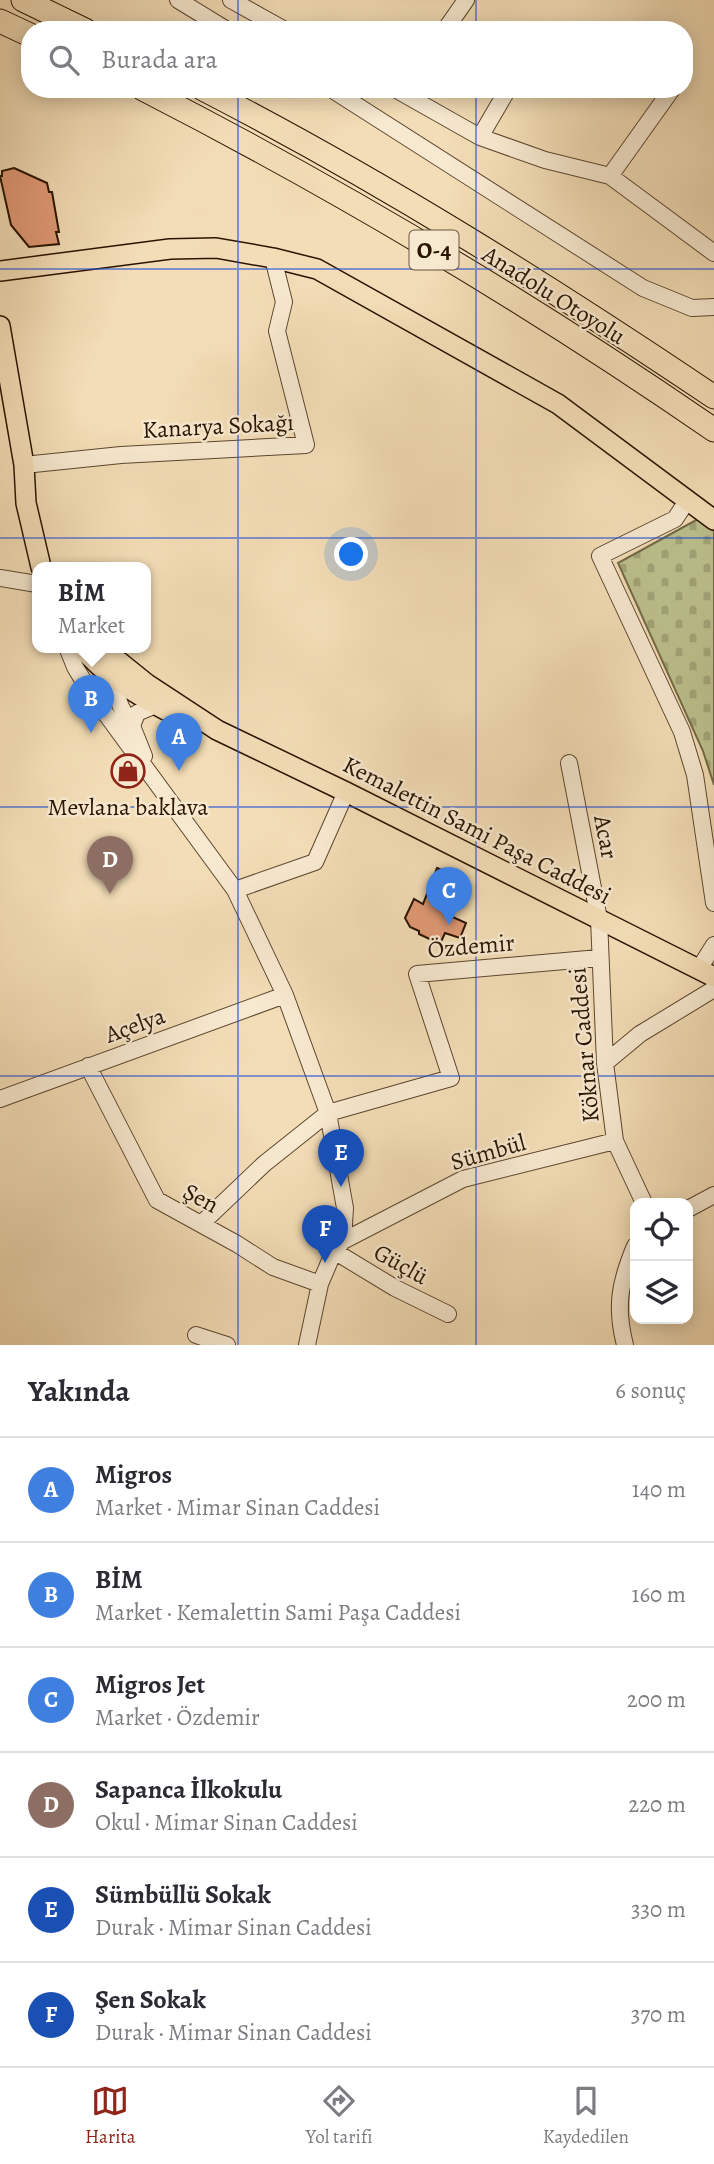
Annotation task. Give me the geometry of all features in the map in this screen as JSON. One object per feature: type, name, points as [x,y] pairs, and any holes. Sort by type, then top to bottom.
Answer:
[{"type":"highway","points":[[23,0],[66,21]]},
{"type":"highway","points":[[0,21],[21,31]]},
{"type":"highway","name":"Anadolu Otoyolu","points":[[159,98],[284,164],[422,243],[545,319],[714,430]]},
{"type":"highway","name":"Anadolu Otoyolu","points":[[220,98],[437,220],[714,397]]},
{"type":"main road","points":[[0,271],[170,249],[216,248],[317,269],[558,404],[714,520]]},
{"type":"main road","points":[[0,326],[6,398],[53,562]]},
{"type":"main road","points":[[24,466],[26,503],[40,562]]},
{"type":"main road","name":"Kemalettin Sami Paşa Caddesi","points":[[87,653],[109,674],[156,705],[190,722],[217,730]]},
{"type":"main road","name":"Kemalettin Sami Paşa Caddesi","points":[[108,653],[217,730],[706,973]]},
{"type":"street","points":[[231,0],[269,21]]},
{"type":"street","points":[[451,21],[466,0]]},
{"type":"street","points":[[185,2],[214,21]]},
{"type":"street","points":[[345,98],[643,288],[692,308],[714,307]]},
{"type":"street","points":[[412,98],[480,137],[545,160],[610,176],[714,253]]},
{"type":"street","points":[[480,137],[503,98]]},
{"type":"street","points":[[610,176],[666,98]]},
{"type":"street","name":"Kanarya Sokağı","points":[[24,466],[121,455],[306,445],[277,331],[284,302],[273,258]]},
{"type":"street","points":[[687,501],[674,519],[600,556],[682,732],[695,775],[714,903]]},
{"type":"street","points":[[0,578],[32,583]]},
{"type":"street","points":[[69,653],[97,704],[235,890],[285,995],[328,1113],[345,1209],[338,1246],[320,1284],[307,1345]]},
{"type":"street","points":[[103,653],[121,707],[143,755],[166,794]]},
{"type":"street","points":[[97,704],[98,688],[109,674],[129,670]]},
{"type":"street","points":[[132,726],[137,713],[156,705]]},
{"type":"street","name":"Acar","points":[[569,763],[599,919]]},
{"type":"street","points":[[235,890],[315,862],[346,792]]},
{"type":"street","name":"Köknar Caddesi","points":[[599,919],[605,1063],[615,1142],[642,1198]]},
{"type":"street","points":[[706,973],[714,945]]},
{"type":"street","name":"Özdemir","points":[[328,1113],[451,1078],[417,974],[599,958]]},
{"type":"street","points":[[605,1063],[640,1034],[714,989]]},
{"type":"street","name":"Açelya","points":[[0,1099],[285,995]]},
{"type":"street","name":"Şen","points":[[88,1066],[157,1200],[273,1267],[320,1284]]},
{"type":"street","points":[[201,1224],[264,1164],[328,1113]]},
{"type":"street","name":"Sümbül","points":[[338,1246],[463,1179],[615,1142]]},
{"type":"street","points":[[693,1206],[714,1195]]},
{"type":"street","name":"Güçlü","points":[[338,1246],[395,1288],[448,1314]]},
{"type":"street","points":[[625,1345],[619,1308],[622,1276],[630,1257]]},
{"type":"street","points":[[196,1335],[227,1345]]},
{"type":"green space","points":[[698,519],[714,531],[714,785],[703,751],[618,563]]},
{"type":"building","points":[[14,168],[47,183],[49,192],[52,192],[59,244],[29,247],[11,225],[0,176],[2,171]]},
{"type":"building","points":[[437,868],[460,878],[446,914],[466,923],[460,938],[445,933],[440,944],[419,934],[419,931],[410,927],[405,918],[414,899],[423,904]]},
{"type":"place","name":"BİM","points":[[91,733]]},
{"type":"place","name":"Mevlana baklava","points":[[128,771]]},
{"type":"place","name":"Migros","points":[[179,771]]},
{"type":"place","name":"Sapanca İlkokulu","points":[[110,894]]},
{"type":"place","name":"Migros Jet","points":[[449,925]]},
{"type":"place","name":"Sümbüllü Sokak","points":[[341,1187]]},
{"type":"place","name":"Şen Sokak","points":[[325,1263]]}]
